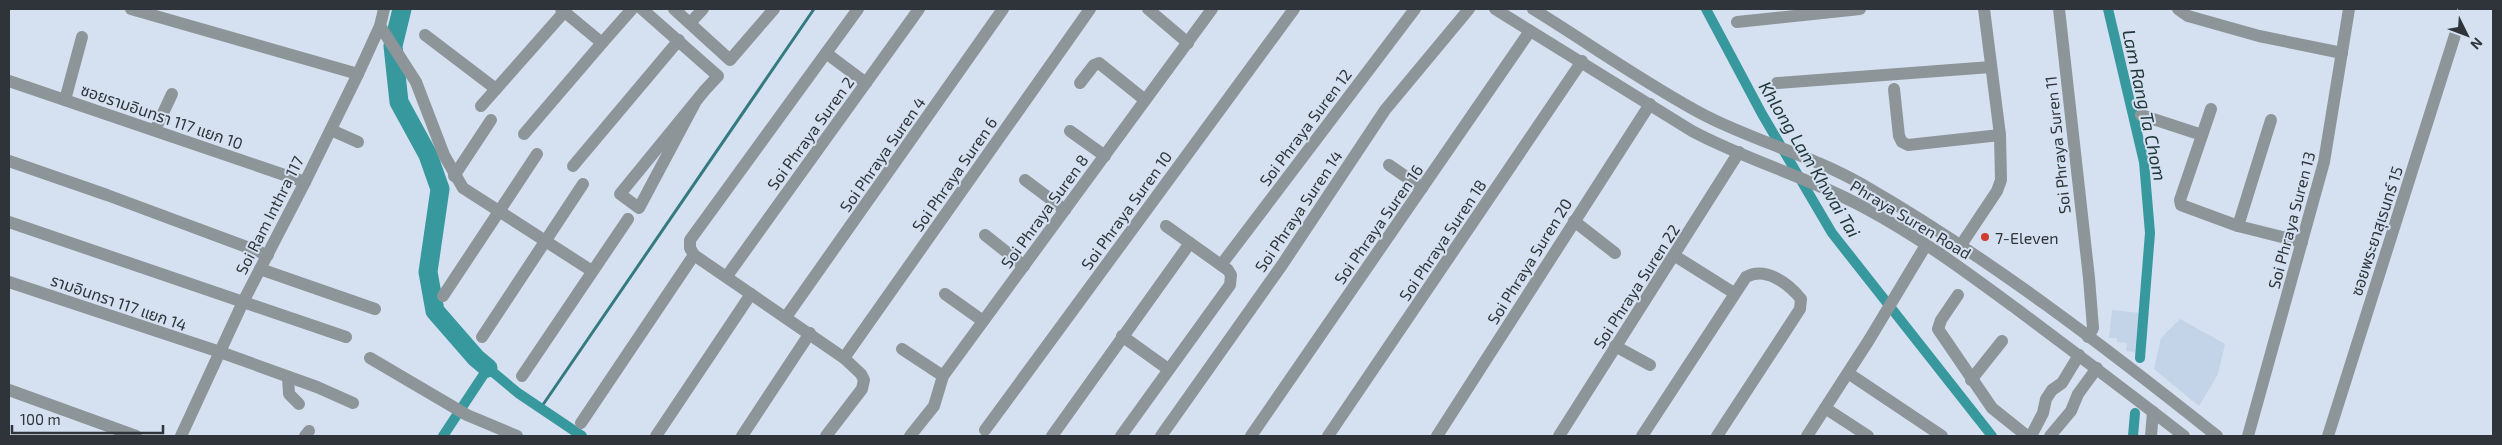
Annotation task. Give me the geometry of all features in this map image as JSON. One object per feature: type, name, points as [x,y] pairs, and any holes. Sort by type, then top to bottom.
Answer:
[{"type":"street","points":[[131,9],[358,74]]},
{"type":"street","name":"Soi Ram Inthra 117","points":[[181,436],[243,302],[306,182],[358,74],[384,31],[384,9]]},
{"type":"street","points":[[524,134],[632,9]]},
{"type":"street","points":[[642,9],[680,40],[718,76],[695,103],[620,194],[639,208],[695,103]]},
{"type":"street","points":[[674,9],[730,60],[774,9]]},
{"type":"street","points":[[690,24],[703,9]]},
{"type":"street","points":[[826,436],[862,389],[864,380],[861,374],[844,358],[694,255],[690,248],[690,240],[858,9]]},
{"type":"street","name":"Soi Phraya Suren 2","points":[[727,276],[920,9]]},
{"type":"street","name":"Soi Phraya Suren 4","points":[[786,317],[1004,9]]},
{"type":"street","name":"Soi Phraya Suren 6","points":[[844,358],[1090,9]]},
{"type":"street","points":[[1148,9],[1188,42]]},
{"type":"street","name":"Soi Phraya Suren 8","points":[[912,435],[934,406],[943,376],[1212,9]]},
{"type":"street","name":"Soi Phraya Suren 10","points":[[985,430],[1294,9]]},
{"type":"street","name":"Soi Phraya Suren 12","points":[[1221,265],[1415,9]]},
{"type":"street","name":"Soi Phraya Suren 14","points":[[1161,436],[1282,264],[1384,110],[1469,9]]},
{"type":"street","name":"Phraya Suren Road","points":[[1495,9],[1709,140],[1824,186],[1869,210],[1926,245],[2079,354],[2184,436]]},
{"type":"street","name":"Phraya Suren Road","points":[[1533,9],[1704,115],[1828,167],[1887,199],[1961,245],[2088,336],[2217,436]]},
{"type":"street","points":[[1737,22],[1860,9]]},
{"type":"street","points":[[1961,245],[1997,191],[2002,180],[2000,135],[1984,9]]},
{"type":"street","name":"Soi Phraya Suren 11","points":[[2059,9],[2089,278],[2093,328],[2088,336]]},
{"type":"street","points":[[2178,9],[2188,16],[2259,36],[2342,53]]},
{"type":"street","name":"Soi Phraya Suren 13","points":[[2248,436],[2324,162],[2349,9]]},
{"type":"street","points":[[481,106],[563,10],[602,44]]},
{"type":"street","points":[[384,31],[416,82],[444,155],[462,188],[592,271]]},
{"type":"street","name":"Soi Phraya Suren 16","points":[[1252,436],[1530,31]]},
{"type":"street","name":"ซอยพระยาสุเรนทร์ 15","points":[[2328,436],[2455,35]]},
{"type":"street","points":[[426,36],[496,90]]},
{"type":"street","points":[[65,100],[82,37]]},
{"type":"street","points":[[573,166],[680,40]]},
{"type":"street","points":[[826,53],[866,83]]},
{"type":"street","name":"Soi Phraya Suren 18","points":[[1328,436],[1582,61]]},
{"type":"street","points":[[1080,83],[1094,65],[1099,63],[1145,100]]},
{"type":"street","points":[[1777,83],[1991,67]]},
{"type":"street","name":"ซอยรามอินทรา 117 แยก 10","points":[[9,81],[306,182]]},
{"type":"street","points":[[1894,89],[1899,136],[1902,142],[1908,145],[2000,135]]},
{"type":"street","points":[[155,130],[172,94]]},
{"type":"street","name":"Soi Phraya Suren 20","points":[[1437,436],[1650,104]]},
{"type":"street","points":[[2211,109],[2180,200],[2181,205],[2238,226],[2302,242]]},
{"type":"street","points":[[2141,115],[2202,135]]},
{"type":"street","points":[[454,176],[491,120]]},
{"type":"street","points":[[2238,226],[2272,120]]},
{"type":"street","points":[[331,130],[358,142]]},
{"type":"street","points":[[1070,131],[1105,156]]},
{"type":"street","name":"Soi Phraya Suren 22","points":[[1559,436],[1668,262],[1675,256],[1742,153]]},
{"type":"street","points":[[443,296],[536,154]]},
{"type":"street","points":[[9,161],[268,255]]},
{"type":"street","points":[[1389,165],[1422,188]]},
{"type":"street","points":[[1025,180],[1065,210]]},
{"type":"street","points":[[482,337],[583,184]]},
{"type":"street","points":[[522,376],[628,219]]},
{"type":"street","points":[[1574,221],[1615,253]]},
{"type":"street","points":[[9,222],[346,337]]},
{"type":"street","points":[[1121,436],[1230,285],[1231,275],[1221,265],[1166,226]]},
{"type":"street","points":[[986,235],[1024,266]]},
{"type":"street","points":[[1052,436],[1190,243]]},
{"type":"street","points":[[1807,436],[1848,374],[1926,245]]},
{"type":"street","points":[[581,422],[694,255]]},
{"type":"street","points":[[1675,256],[1734,293]]},
{"type":"street","points":[[260,269],[375,309]]},
{"type":"street","points":[[1642,436],[1746,277],[1755,272],[1767,273],[1794,291],[1801,299],[1800,309],[1718,436]]},
{"type":"street","name":"รามอินทรา 117 แยก 14","points":[[9,282],[220,352],[353,403]]},
{"type":"street","points":[[656,436],[751,294]]},
{"type":"street","points":[[945,294],[983,321]]},
{"type":"street","points":[[1958,295],[1940,320],[1938,329],[1971,380],[1999,415],[2029,436],[2044,414],[2046,399],[2052,390],[2062,383],[2079,354]]},
{"type":"street","points":[[742,436],[810,334]]},
{"type":"street","points":[[1122,336],[1168,369]]},
{"type":"street","points":[[1971,380],[2002,341]]},
{"type":"street","points":[[1616,346],[1650,365]]},
{"type":"street","points":[[902,349],[943,376]]},
{"type":"street","points":[[370,358],[467,414],[518,436]]},
{"type":"street","points":[[2050,436],[2071,411],[2078,394],[2097,368]]},
{"type":"street","points":[[1848,374],[1942,436]]},
{"type":"street","points":[[288,377],[289,394],[299,404]]},
{"type":"street","points":[[2062,383],[2078,394]]},
{"type":"street","points":[[9,390],[136,436]]},
{"type":"street","points":[[1825,408],[1868,436]]},
{"type":"street","points":[[2151,436],[2153,412]]},
{"type":"shaded area","points":[[2112,310],[2139,313],[2135,352],[2126,351],[2127,343],[2117,342],[2117,338],[2109,338]]},
{"type":"shaded area","points":[[2180,319],[2225,344],[2218,374],[2199,406],[2154,369],[2161,338]]},
{"type":"waterway","points":[[402,9],[393,46],[399,102],[428,155],[440,189],[428,272],[435,311],[476,358],[488,368]]},
{"type":"waterway","points":[[540,409],[814,9]]},
{"type":"waterway","name":"Khlong Lam Khwai Tai","points":[[1706,9],[1762,114],[1832,233],[1992,436]]},
{"type":"waterway","name":"Lam Rang Ta Chom","points":[[2108,9],[2144,162],[2150,233],[2140,358]]},
{"type":"waterway","points":[[443,436],[488,368],[518,393],[582,436]]},
{"type":"waterway","name":"Lam Rang Ta Chom","points":[[2133,436],[2135,413]]},
{"type":"place","name":"7-Eleven","points":[[1985,237]]}]
